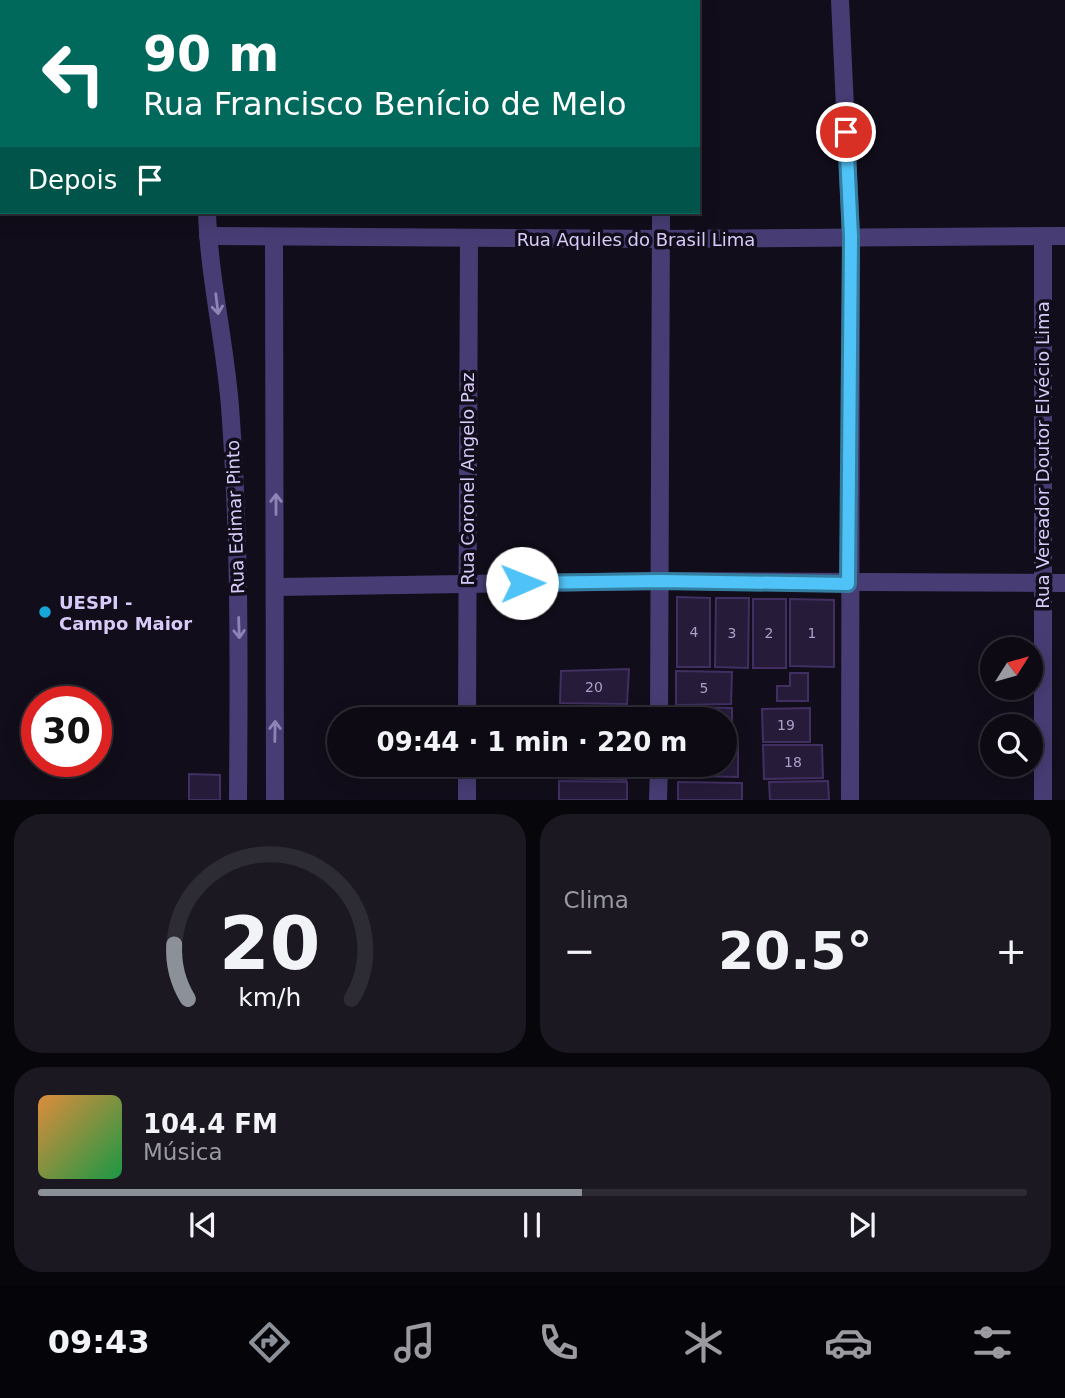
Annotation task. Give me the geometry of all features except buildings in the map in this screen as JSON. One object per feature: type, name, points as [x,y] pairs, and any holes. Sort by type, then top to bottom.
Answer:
[{"type":"street","points":[[840,0],[851,237],[848,584],[850,800]]},
{"type":"street","name":"Rua Edimar Pinto","points":[[207,214],[229,403],[237,506],[240,648],[238,800]]},
{"type":"street","points":[[659,707],[661,214]]},
{"type":"street","name":"Rua Aquiles do Brasil Lima","points":[[208,236],[469,239],[1065,236]]},
{"type":"street","name":"Rua Vereador Doutor Elvécio Lima","points":[[1043,236],[1043,800]]},
{"type":"street","points":[[274,237],[277,587],[275,800]]},
{"type":"street","name":"Rua Coronel Angelo Paz","points":[[467,707],[469,239]]},
{"type":"street","points":[[277,587],[661,581],[1065,583]]},
{"type":"street","points":[[467,777],[467,800]]},
{"type":"street","points":[[658,800],[659,777]]},
{"type":"place","name":"UESPI - Campo Maior","points":[[45,612]]},
{"type":"route","points":[[522,583],[661,581],[848,584],[851,237],[846,132]]}]
